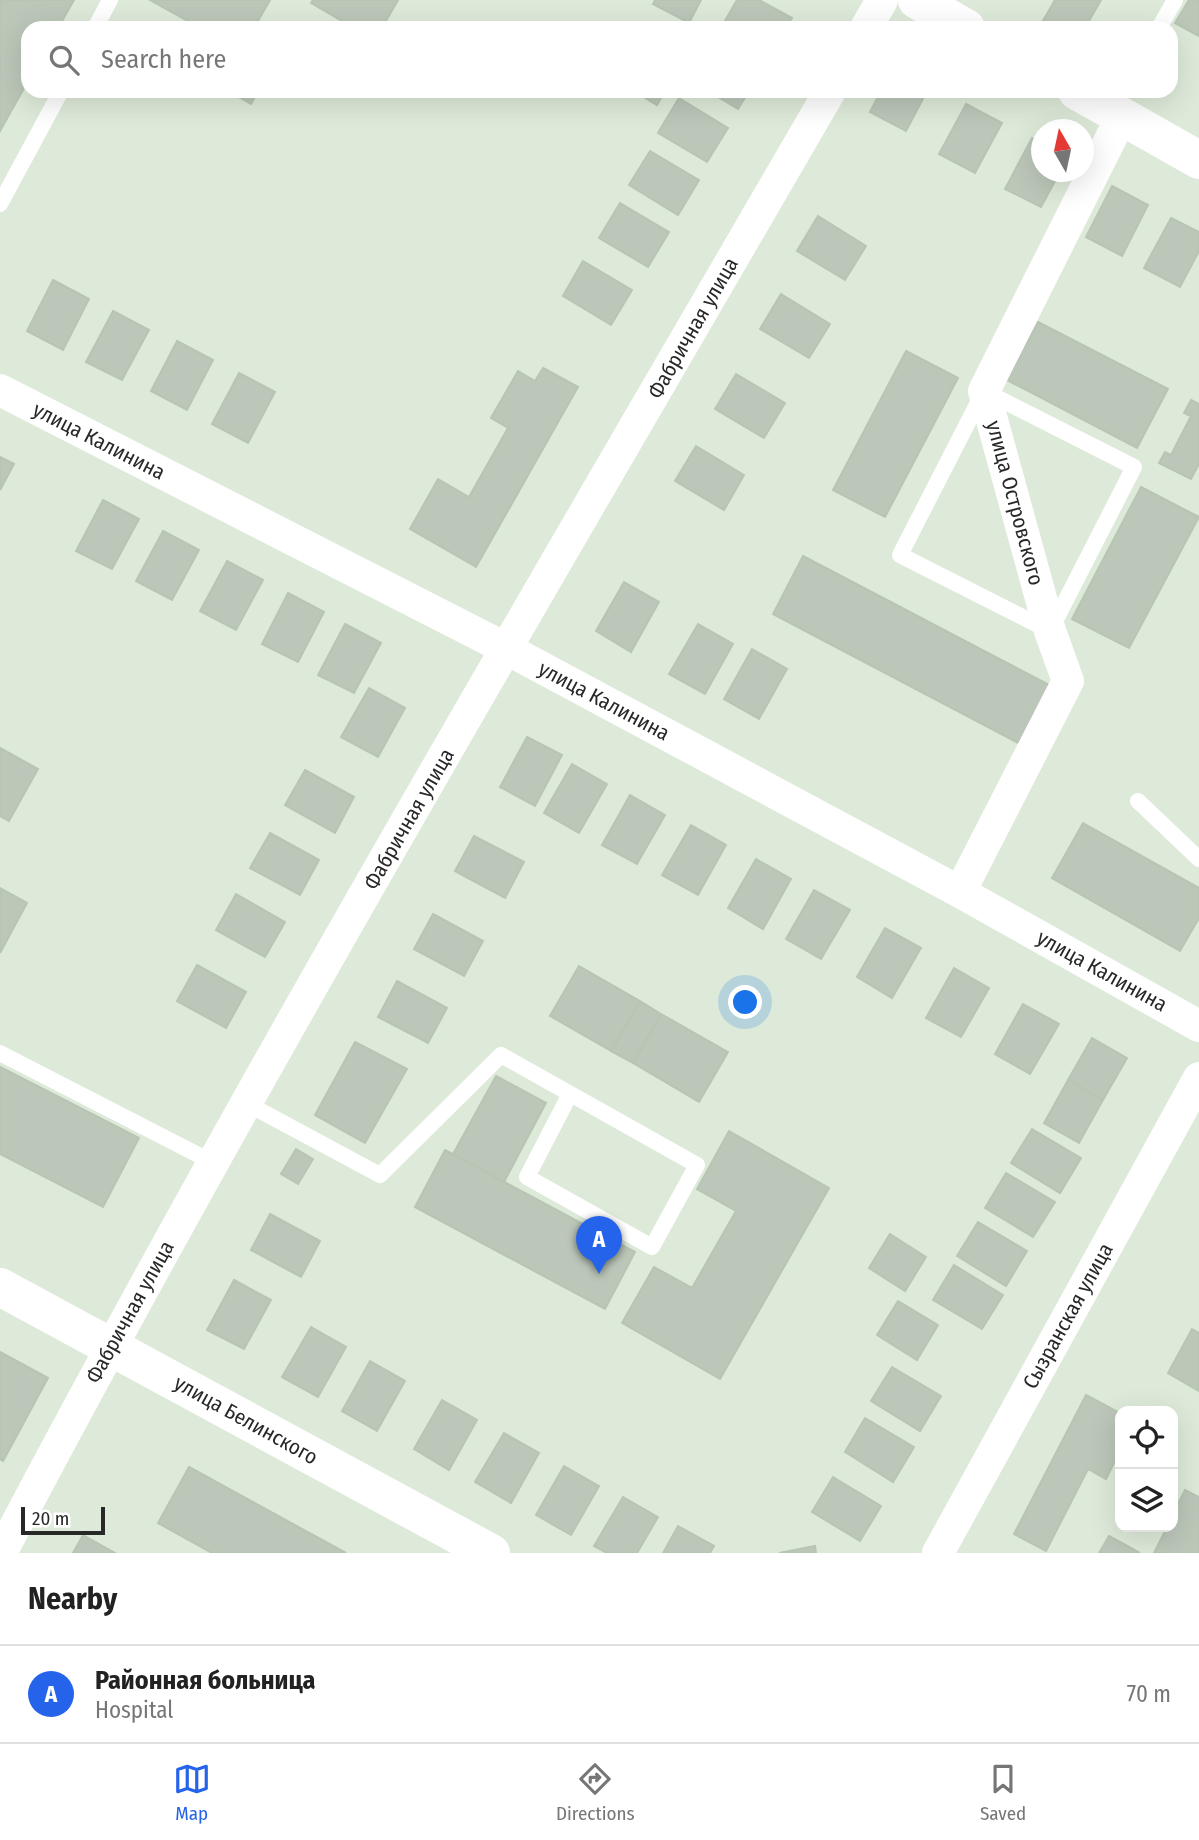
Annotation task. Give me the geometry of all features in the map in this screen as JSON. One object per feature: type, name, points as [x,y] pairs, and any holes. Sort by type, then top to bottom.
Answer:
[{"type":"street","points":[[870,21],[882,0]]},
{"type":"street","points":[[917,0],[954,21]]},
{"type":"street","name":"Фабричная улица","points":[[1,1553],[110,1346],[212,1162],[826,98]]},
{"type":"street","points":[[1096,98],[1118,106],[1199,160]]},
{"type":"street","name":"улица Островского","points":[[960,892],[1068,681],[1050,631],[984,391],[1118,106]]},
{"type":"street","name":"улица Калинина","points":[[0,390],[507,649],[960,892],[1199,1026]]},
{"type":"street","name":"Сызранская улица","points":[[938,1553],[1199,1078]]},
{"type":"street","name":"улица Белинского","points":[[0,1287],[491,1553]]},
{"type":"lane","points":[[99,21],[110,0]]},
{"type":"lane","points":[[1163,21],[1175,0]]},
{"type":"lane","points":[[0,204],[57,98]]},
{"type":"lane","points":[[984,391],[1134,467],[1050,631],[900,555],[984,391]]},
{"type":"lane","points":[[1138,801],[1199,859]]},
{"type":"lane","points":[[0,1053],[212,1162]]},
{"type":"lane","points":[[246,1104],[380,1175],[500,1055],[570,1094],[697,1165],[652,1247],[527,1177],[570,1094]]},
{"type":"building","points":[[0,0],[74,0],[62,21],[21,21],[21,94],[0,131]]},
{"type":"building","points":[[150,0],[270,0],[258,21],[188,21]]},
{"type":"building","points":[[313,0],[398,0],[386,21],[342,21],[311,3]]},
{"type":"building","points":[[655,0],[701,0],[690,21],[653,4]]},
{"type":"building","points":[[737,0],[759,0],[792,18],[790,21],[725,21]]},
{"type":"building","points":[[1055,0],[1101,0],[1089,21],[1043,21]]},
{"type":"building","points":[[1189,0],[1199,0],[1199,36],[1176,21]]},
{"type":"building","points":[[240,98],[254,98],[251,104]]},
{"type":"building","points":[[646,98],[661,98],[657,105]]},
{"type":"building","points":[[679,98],[728,128],[707,162],[658,133]]},
{"type":"building","points":[[720,98],[745,98],[738,109]]},
{"type":"building","points":[[877,98],[923,98],[906,131],[870,112]]},
{"type":"building","points":[[966,104],[1002,123],[975,173],[939,154]]},
{"type":"building","points":[[1031,140],[1031,182],[1055,182],[1041,207],[1005,189]]},
{"type":"building","points":[[650,151],[699,180],[678,215],[629,185]]},
{"type":"building","points":[[1112,186],[1148,205],[1122,256],[1086,237]]},
{"type":"building","points":[[620,203],[669,232],[648,267],[599,238]]},
{"type":"building","points":[[818,216],[866,246],[845,280],[797,251]]},
{"type":"building","points":[[1171,218],[1199,232],[1199,251],[1180,287],[1144,268]]},
{"type":"building","points":[[583,261],[632,290],[611,325],[563,296]]},
{"type":"building","points":[[53,280],[89,299],[63,350],[27,331]]},
{"type":"building","points":[[781,294],[830,324],[809,358],[760,329]]},
{"type":"building","points":[[113,311],[149,330],[122,380],[86,362]]},
{"type":"building","points":[[1038,322],[1168,389],[1137,448],[1007,380]]},
{"type":"building","points":[[177,341],[213,360],[187,410],[151,391]]},
{"type":"building","points":[[906,351],[958,378],[885,517],[833,490]]},
{"type":"building","points":[[543,368],[578,387],[476,567],[410,529],[438,479],[469,497],[508,428],[491,418],[518,371],[535,381]]},
{"type":"building","points":[[239,373],[275,392],[248,443],[212,424]]},
{"type":"building","points":[[736,374],[785,403],[764,438],[715,409]]},
{"type":"building","points":[[1191,400],[1199,404],[1199,464],[1191,479],[1159,463],[1165,452],[1171,455],[1191,416],[1184,413]]},
{"type":"building","points":[[696,446],[744,475],[724,510],[675,481]]},
{"type":"building","points":[[0,457],[14,464],[0,490]]},
{"type":"building","points":[[1141,487],[1199,517],[1129,648],[1072,619]]},
{"type":"building","points":[[103,500],[139,519],[112,569],[76,551]]},
{"type":"building","points":[[163,531],[199,550],[172,600],[136,581]]},
{"type":"building","points":[[803,556],[1053,687],[1022,745],[773,614]]},
{"type":"building","points":[[227,561],[263,580],[236,630],[200,611]]},
{"type":"building","points":[[624,582],[659,602],[631,652],[596,631]]},
{"type":"building","points":[[288,593],[324,612],[298,662],[262,644]]},
{"type":"building","points":[[345,624],[381,643],[354,693],[318,675]]},
{"type":"building","points":[[698,624],[733,644],[705,694],[669,674]]},
{"type":"building","points":[[752,649],[787,669],[759,719],[724,699]]},
{"type":"building","points":[[369,688],[405,708],[378,757],[341,737]]},
{"type":"building","points":[[527,737],[562,755],[535,806],[500,787]]},
{"type":"building","points":[[0,748],[38,769],[9,821],[0,816]]},
{"type":"building","points":[[572,764],[607,784],[579,833],[544,813]]},
{"type":"building","points":[[305,770],[354,797],[335,833],[285,805]]},
{"type":"building","points":[[630,795],[665,815],[637,864],[602,845]]},
{"type":"building","points":[[1083,823],[1199,888],[1199,918],[1180,951],[1052,878]]},
{"type":"building","points":[[691,825],[726,845],[698,895],[662,875]]},
{"type":"building","points":[[270,833],[319,860],[300,895],[250,868]]},
{"type":"building","points":[[474,836],[524,862],[505,898],[455,871]]},
{"type":"building","points":[[756,859],[791,879],[763,929],[728,908]]},
{"type":"building","points":[[0,888],[27,903],[0,953]]},
{"type":"building","points":[[814,890],[850,910],[821,959],[786,939]]},
{"type":"building","points":[[236,894],[285,922],[265,957],[216,930]]},
{"type":"building","points":[[433,914],[483,941],[464,976],[414,949]]},
{"type":"building","points":[[885,928],[921,948],[892,998],[857,977]]},
{"type":"building","points":[[197,965],[246,992],[226,1028],[177,1001]]},
{"type":"building","points":[[579,966],[640,1001],[611,1051],[550,1016]]},
{"type":"building","points":[[954,968],[989,988],[961,1037],[926,1018]]},
{"type":"building","points":[[397,981],[447,1008],[428,1043],[378,1017]]},
{"type":"building","points":[[640,1001],[661,1014],[633,1063],[611,1051]]},
{"type":"building","points":[[1023,1004],[1059,1024],[1030,1074],[995,1054]]},
{"type":"building","points":[[661,1014],[728,1052],[699,1102],[633,1063]]},
{"type":"building","points":[[1092,1038],[1127,1058],[1103,1100],[1068,1080]]},
{"type":"building","points":[[355,1042],[407,1069],[365,1143],[315,1115]]},
{"type":"building","points":[[0,1067],[139,1138],[103,1207],[0,1154]]},
{"type":"building","points":[[496,1076],[546,1103],[504,1182],[453,1154]]},
{"type":"building","points":[[1068,1080],[1103,1100],[1079,1143],[1044,1123]]},
{"type":"building","points":[[1032,1129],[1081,1158],[1060,1193],[1011,1163]]},
{"type":"building","points":[[729,1131],[829,1188],[720,1379],[622,1323],[654,1267],[692,1288],[736,1211],[697,1189]]},
{"type":"building","points":[[296,1149],[313,1159],[298,1184],[281,1174]]},
{"type":"building","points":[[445,1150],[635,1252],[605,1309],[415,1207]]},
{"type":"building","points":[[1006,1173],[1055,1202],[1033,1237],[985,1208]]},
{"type":"building","points":[[270,1214],[320,1241],[301,1277],[251,1250]]},
{"type":"building","points":[[978,1222],[1027,1251],[1006,1286],[957,1256]]},
{"type":"building","points":[[890,1234],[926,1257],[905,1291],[869,1268]]},
{"type":"building","points":[[954,1265],[1003,1295],[982,1329],[933,1300]]},
{"type":"building","points":[[234,1280],[271,1300],[244,1349],[207,1330]]},
{"type":"building","points":[[898,1301],[938,1325],[917,1360],[877,1335]]},
{"type":"building","points":[[311,1327],[346,1347],[318,1397],[282,1377]]},
{"type":"building","points":[[1192,1329],[1199,1333],[1199,1391],[1168,1373]]},
{"type":"building","points":[[0,1352],[48,1378],[3,1461],[0,1459]]},
{"type":"building","points":[[370,1361],[405,1381],[377,1431],[342,1411]]},
{"type":"building","points":[[892,1367],[941,1396],[920,1431],[871,1401]]},
{"type":"building","points":[[1086,1395],[1115,1410],[1115,1461],[1106,1479],[1088,1469],[1046,1551],[1014,1534]]},
{"type":"building","points":[[442,1400],[477,1420],[449,1470],[414,1449]]},
{"type":"building","points":[[865,1418],[914,1447],[893,1482],[845,1452]]},
{"type":"building","points":[[504,1433],[539,1453],[511,1503],[475,1482]]},
{"type":"building","points":[[564,1466],[599,1486],[571,1535],[536,1515]]},
{"type":"building","points":[[189,1467],[346,1553],[212,1553],[158,1523]]},
{"type":"building","points":[[833,1477],[881,1506],[860,1541],[812,1512]]},
{"type":"building","points":[[1185,1490],[1199,1497],[1199,1553],[1154,1553],[1164,1532],[1178,1532],[1178,1504]]},
{"type":"building","points":[[623,1497],[658,1517],[637,1553],[607,1553],[594,1546]]},
{"type":"building","points":[[678,1526],[714,1546],[710,1553],[663,1553]]},
{"type":"building","points":[[83,1535],[115,1553],[73,1553]]},
{"type":"building","points":[[1109,1536],[1140,1553],[1099,1553]]},
{"type":"building","points":[[815,1546],[816,1553],[779,1553]]},
{"type":"place","name":"Районная больница","points":[[599,1274]]}]
